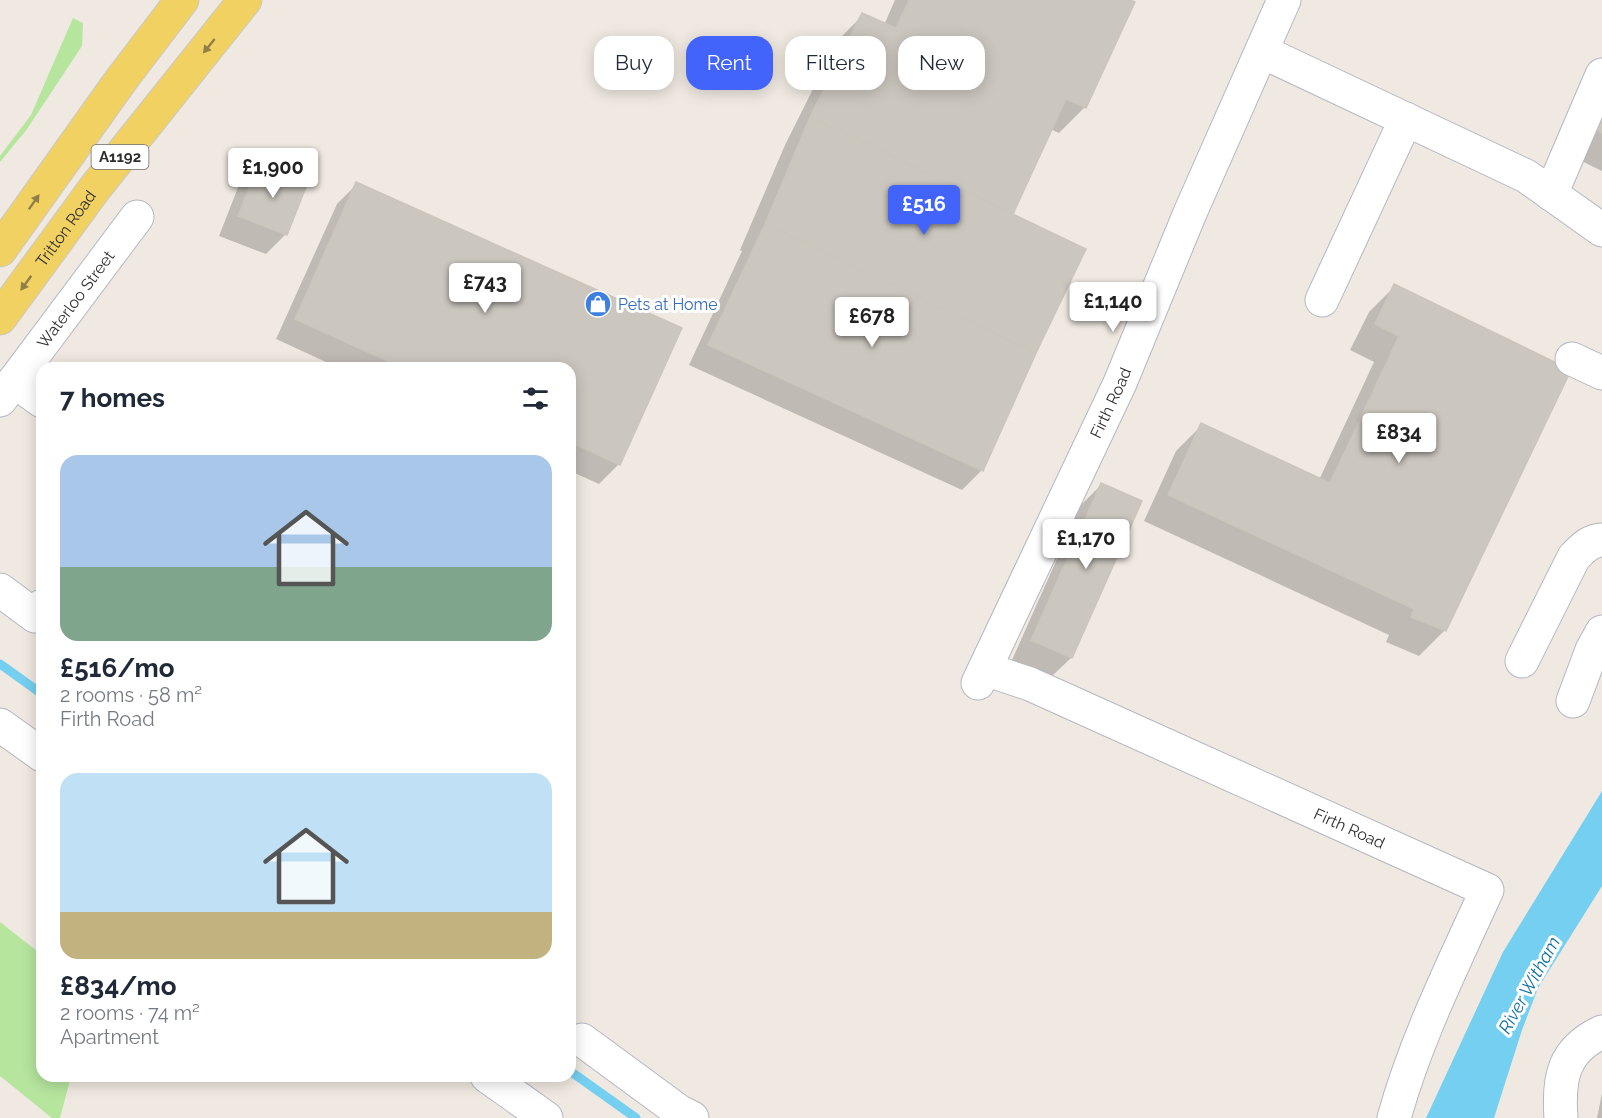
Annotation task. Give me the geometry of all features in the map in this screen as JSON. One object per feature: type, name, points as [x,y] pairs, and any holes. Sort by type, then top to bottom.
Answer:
[{"type":"main road","name":"A1192","points":[[0,249],[121,80],[182,0]]},
{"type":"main road","name":"Tritton Road","points":[[0,318],[95,188],[245,0]]},
{"type":"street","name":"Firth Road","points":[[1284,0],[1190,213],[1120,383],[981,676],[1030,684],[1487,890],[1430,1015],[1403,1085],[1394,1118]]},
{"type":"street","points":[[1263,52],[1526,176],[1602,230]]},
{"type":"street","points":[[1551,194],[1602,75]]},
{"type":"street","points":[[1322,300],[1406,119]]},
{"type":"street","name":"Waterloo Street","points":[[36,399],[7,391],[137,217]]},
{"type":"street","points":[[1572,359],[1602,374]]},
{"type":"street","points":[[1522,661],[1574,557],[1586,546],[1602,540]]},
{"type":"street","points":[[0,590],[36,615]]},
{"type":"street","points":[[1573,701],[1592,650],[1601,638]]},
{"type":"street","points":[[0,725],[36,751]]},
{"type":"street","points":[[1561,1118],[1560,1098],[1568,1061],[1576,1048],[1587,1039],[1602,1032]]},
{"type":"street","points":[[582,1040],[680,1112],[692,1118]]},
{"type":"street","points":[[495,1082],[546,1118]]},
{"type":"green space","points":[[73,18],[83,23],[82,46],[27,129],[0,162],[0,156],[31,115]]},
{"type":"green space","points":[[0,922],[36,950],[36,1082],[69,1082],[60,1118],[52,1118],[0,1076]]},
{"type":"water","name":"River Witham","points":[[1602,791],[1602,886],[1538,988],[1494,1118],[1426,1118],[1503,952]]},
{"type":"building","points":[[909,0],[1130,0],[1135,2],[1086,108],[1066,99],[1013,214],[810,117],[824,90],[886,90],[886,36],[850,36],[862,13],[896,28]]},
{"type":"building","points":[[1602,112],[1602,133],[1594,129]]},
{"type":"building","points":[[810,117],[1086,249],[1036,353],[765,224]]},
{"type":"building","points":[[259,163],[308,182],[287,235],[238,216]]},
{"type":"building","points":[[356,182],[682,328],[620,465],[576,445],[576,362],[390,362],[295,319]]},
{"type":"building","points":[[765,224],[1036,353],[983,471],[708,345]]},
{"type":"building","points":[[1394,284],[1571,370],[1446,631],[1411,617],[1414,609],[1168,495],[1201,423],[1330,483],[1399,336],[1375,324]]},
{"type":"building","points":[[1101,483],[1142,501],[1072,658],[1031,640]]},
{"type":"waterway","points":[[0,664],[36,690]]},
{"type":"waterway","points":[[576,1075],[636,1118]]},
{"type":"place","name":"Pets at Home","points":[[598,304]]}]
